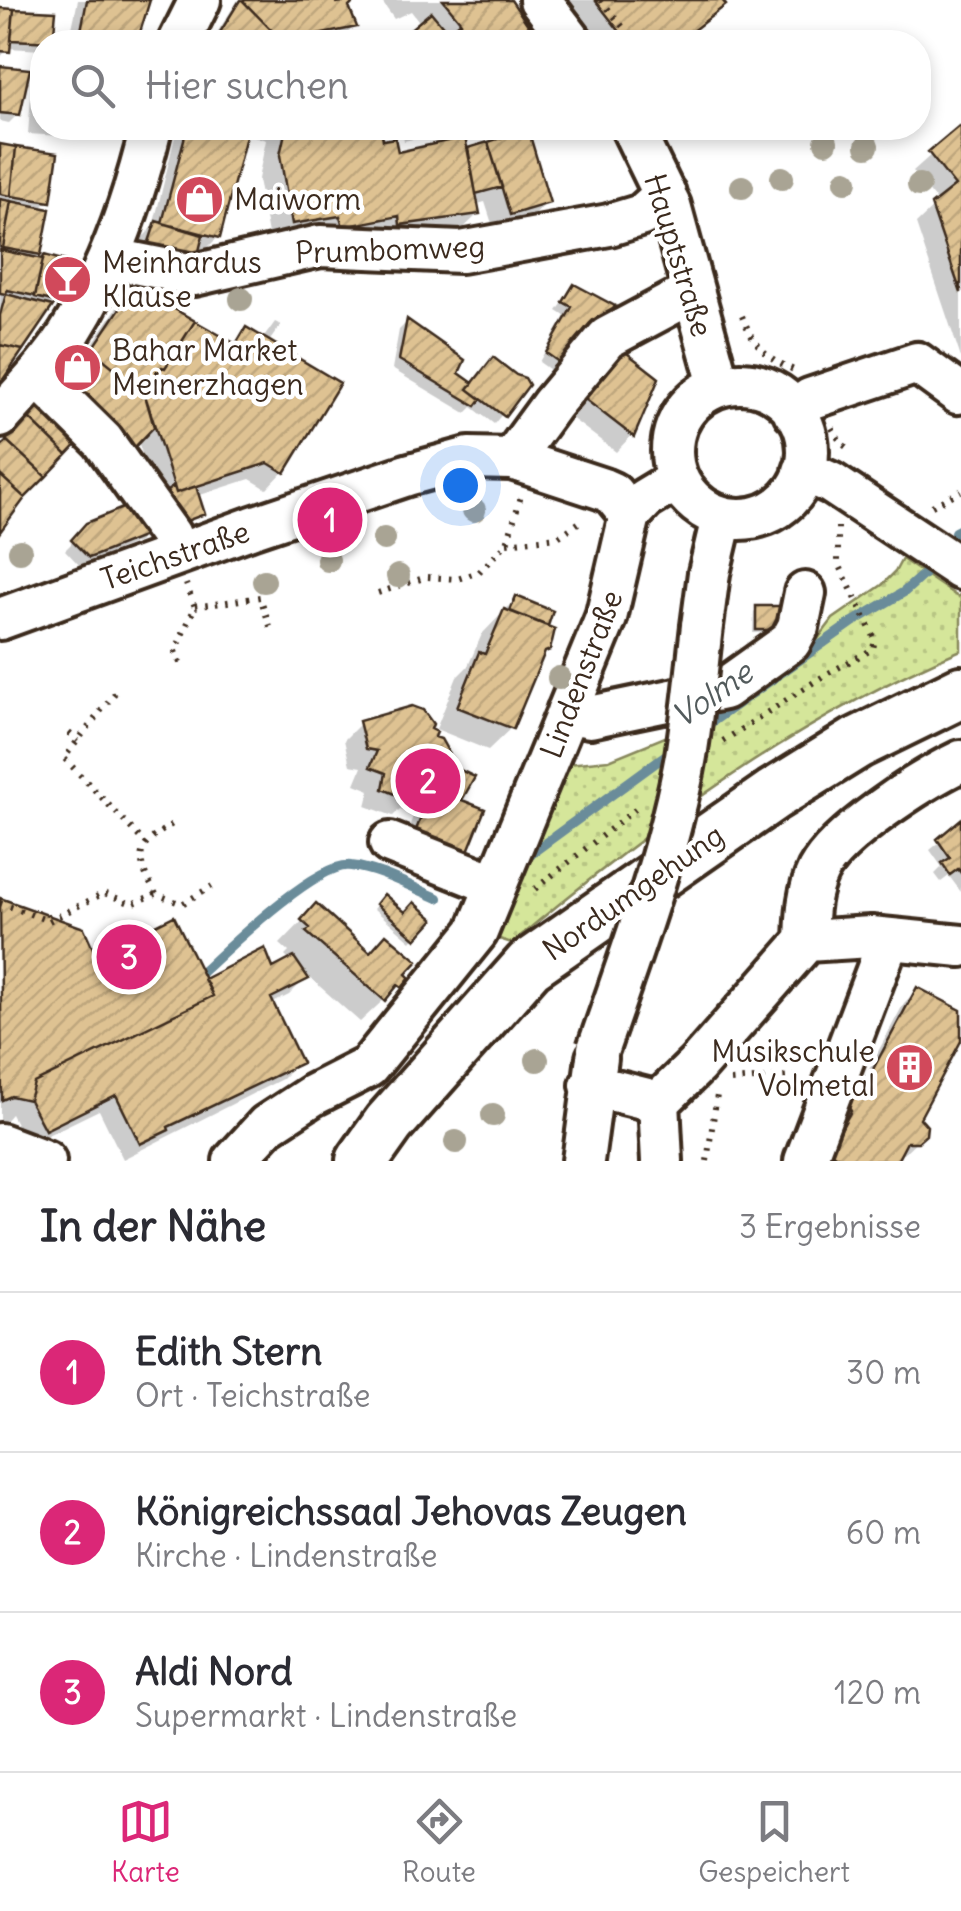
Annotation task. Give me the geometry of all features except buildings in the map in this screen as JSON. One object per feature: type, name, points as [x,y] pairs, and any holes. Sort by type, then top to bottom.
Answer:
[{"type":"main road","name":"Nordumgehung","points":[[362,1161],[389,1123],[529,965],[772,795],[858,743],[961,692]]},
{"type":"street","points":[[185,30],[200,0]]},
{"type":"street","points":[[540,0],[563,30]]},
{"type":"street","points":[[0,416],[69,334],[109,258],[138,182],[148,140]]},
{"type":"street","name":"Hauptstraße","points":[[638,140],[665,194],[719,385]]},
{"type":"street","name":"Prumbomweg","points":[[109,258],[194,276],[320,246],[461,252],[609,225],[642,215],[665,194]]},
{"type":"street","points":[[512,459],[607,338],[693,292]]},
{"type":"street","points":[[794,412],[810,399],[917,363],[961,392]]},
{"type":"street","points":[[37,376],[103,442],[170,536],[176,554]]},
{"type":"street","points":[[749,382],[768,389],[794,412],[805,430],[808,452],[804,471],[788,499],[773,510],[741,521],[722,518],[696,502],[678,479],[672,454],[677,430],[704,393],[719,385],[749,382]]},
{"type":"street","name":"Teichstraße","points":[[0,619],[407,474],[469,458],[512,459],[603,489],[612,493],[630,515]]},
{"type":"street","points":[[804,471],[850,495],[961,569]]},
{"type":"street","points":[[630,515],[645,499],[678,479]]},
{"type":"street","name":"Lindenstraße","points":[[234,1161],[267,1125],[368,1067],[492,911],[606,618],[630,515]]},
{"type":"street","points":[[584,1161],[595,1067],[654,886],[677,798],[690,728],[709,573],[722,518]]},
{"type":"street","points":[[567,712],[590,717],[724,689],[790,642],[806,593]]},
{"type":"street","points":[[662,1161],[659,1102],[696,1066],[806,940],[808,896],[820,868],[847,836],[940,771],[961,762]]},
{"type":"street","points":[[390,843],[492,911]]},
{"type":"street","points":[[806,940],[889,939],[961,946]]},
{"type":"street","points":[[805,1161],[889,939]]},
{"type":"street","points":[[595,1067],[659,1102]]},
{"type":"street","points":[[0,1144],[45,1161]]},
{"type":"path","points":[[602,0],[625,30]]},
{"type":"path","points":[[850,495],[837,529],[838,562],[874,639]]},
{"type":"path","points":[[378,593],[427,577],[479,572],[507,544],[516,512]]},
{"type":"path","points":[[507,544],[558,537],[573,528]]},
{"type":"path","points":[[180,663],[175,651],[196,607],[260,597],[271,629]]},
{"type":"path","points":[[114,693],[64,758],[144,842]]},
{"type":"path","points":[[68,733],[78,741]]},
{"type":"path","points":[[177,821],[144,842],[140,866],[156,894],[182,904],[212,886]]},
{"type":"path","points":[[0,903],[48,921],[104,893],[132,904],[156,894]]},
{"type":"path","points":[[707,1161],[720,1079],[725,1082],[839,1072]]},
{"type":"green space","points":[[902,559],[958,597],[961,593],[961,650],[840,709],[782,743],[671,818],[512,943],[477,932],[547,766],[609,760],[697,724],[814,644],[833,619],[882,585]]},
{"type":"waterway","name":"Volme","points":[[955,532],[961,529]]},
{"type":"waterway","name":"Volme","points":[[699,731],[853,622],[904,592],[924,574]]},
{"type":"waterway","name":"Volme","points":[[529,855],[677,747]]},
{"type":"waterway","name":"Volme","points":[[202,972],[274,908],[336,868],[351,866],[373,871],[438,898]]},
{"type":"place","name":"Maiworm","points":[[199,199]]},
{"type":"place","name":"Meinhardus Klause","points":[[67,279]]},
{"type":"place","name":"Bahar Market Meinerzhagen","points":[[77,367]]},
{"type":"place","name":"Edith Stern","points":[[330,520]]},
{"type":"place","name":"Königreichssaal Jehovas Zeugen","points":[[428,781]]},
{"type":"place","name":"Aldi Nord","points":[[129,957]]},
{"type":"place","name":"Musikschule Volmetal","points":[[910,1068]]}]
